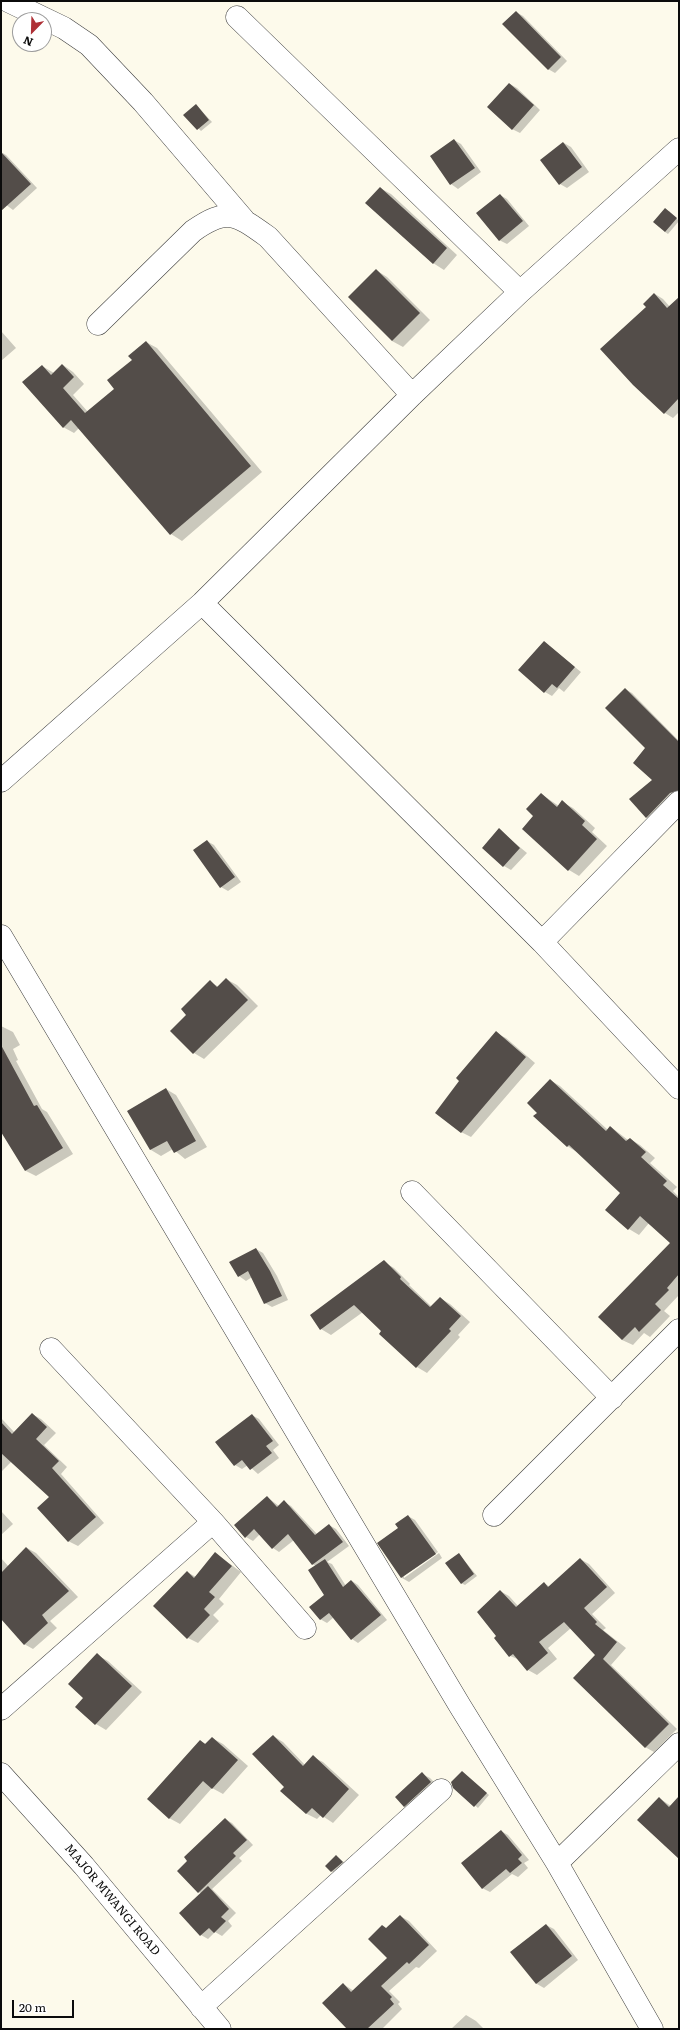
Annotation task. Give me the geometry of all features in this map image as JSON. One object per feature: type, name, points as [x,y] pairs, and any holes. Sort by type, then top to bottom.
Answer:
[{"type":"street","points":[[8,1],[64,28],[89,45],[143,102],[244,220],[268,237],[412,395]]},
{"type":"street","points":[[237,17],[520,292]]},
{"type":"street","points":[[1,781],[202,603],[412,395],[520,292],[679,149]]},
{"type":"street","points":[[98,324],[193,231],[208,221],[227,215],[244,220]]},
{"type":"street","points":[[202,603],[542,942],[679,1088]]},
{"type":"street","points":[[542,942],[679,802]]},
{"type":"street","points":[[1,936],[452,1693],[557,1863],[652,2029]]},
{"type":"street","points":[[412,1192],[612,1398]]},
{"type":"street","points":[[494,1515],[679,1330]]},
{"type":"street","points":[[51,1349],[213,1522],[305,1628]]},
{"type":"street","points":[[1,1710],[213,1522]]},
{"type":"street","points":[[557,1863],[679,1744]]},
{"type":"street","name":"MAJOR MWANGI ROAD","points":[[1,1774],[84,1866],[220,2029]]},
{"type":"street","points":[[201,2007],[441,1790]]},
{"type":"building","points":[[516,11],[561,57],[548,70],[502,24]]},
{"type":"building","points":[[509,83],[534,105],[512,130],[487,107]]},
{"type":"building","points":[[196,104],[209,120],[197,130],[183,115]]},
{"type":"building","points":[[454,139],[475,168],[450,185],[430,156]]},
{"type":"building","points":[[563,142],[582,167],[559,185],[540,160]]},
{"type":"building","points":[[1,152],[31,184],[1,211]]},
{"type":"building","points":[[380,187],[447,248],[433,264],[365,203]]},
{"type":"building","points":[[500,194],[523,221],[499,241],[476,213]]},
{"type":"building","points":[[665,208],[677,218],[665,232],[653,222]]},
{"type":"building","points":[[376,269],[420,313],[392,341],[348,297]]},
{"type":"building","points":[[654,293],[667,308],[679,297],[679,398],[664,414],[633,385],[600,349],[646,307],[643,304]]},
{"type":"building","points":[[146,341],[251,466],[170,535],[71,420],[63,428],[22,382],[42,365],[51,375],[62,364],[74,377],[63,388],[85,413],[114,389],[107,380],[132,360],[128,356]]},
{"type":"building","points":[[544,641],[575,667],[557,688],[552,684],[544,693],[518,670]]},
{"type":"building","points":[[625,688],[679,742],[679,790],[670,793],[646,818],[629,799],[652,780],[633,763],[645,748],[605,708]]},
{"type":"building","points":[[541,793],[557,807],[562,800],[585,821],[582,825],[597,839],[568,871],[522,829],[533,816],[526,809]]},
{"type":"building","points":[[499,828],[520,848],[503,867],[482,848]]},
{"type":"building","points":[[207,840],[235,877],[220,888],[193,850]]},
{"type":"building","points":[[226,978],[248,1000],[193,1054],[170,1031],[186,1015],[181,1009],[210,980],[217,987]]},
{"type":"building","points":[[496,1031],[526,1057],[461,1133],[435,1113],[459,1081],[456,1078]]},
{"type":"building","points":[[1,1045],[34,1106],[37,1105],[63,1148],[25,1171],[1,1132]]},
{"type":"building","points":[[550,1079],[606,1131],[610,1126],[626,1141],[630,1138],[646,1152],[641,1157],[667,1181],[663,1185],[679,1199],[679,1274],[667,1288],[669,1290],[655,1304],[661,1310],[639,1332],[635,1327],[622,1340],[598,1317],[670,1243],[640,1216],[628,1230],[605,1210],[620,1193],[569,1145],[567,1147],[533,1116],[537,1113],[527,1103]]},
{"type":"building","points":[[166,1088],[196,1141],[174,1153],[167,1141],[150,1150],[127,1111]]},
{"type":"building","points":[[256,1248],[270,1271],[282,1296],[264,1304],[248,1271],[238,1277],[229,1262]]},
{"type":"building","points":[[384,1260],[401,1277],[400,1279],[430,1307],[440,1297],[461,1316],[449,1329],[451,1331],[416,1368],[379,1334],[381,1331],[354,1305],[320,1330],[310,1315]]},
{"type":"building","points":[[32,1413],[47,1427],[36,1439],[59,1461],[52,1468],[96,1517],[68,1542],[37,1508],[49,1497],[1,1453],[1,1422],[12,1434]]},
{"type":"building","points":[[252,1414],[273,1441],[266,1446],[272,1453],[250,1470],[242,1460],[234,1466],[215,1442]]},
{"type":"building","points":[[267,1496],[277,1507],[284,1500],[315,1535],[329,1524],[343,1542],[312,1565],[288,1534],[272,1549],[254,1529],[245,1538],[234,1525]]},
{"type":"building","points":[[408,1515],[436,1554],[401,1578],[377,1543],[398,1528],[395,1524]]},
{"type":"building","points":[[26,1547],[69,1591],[42,1615],[48,1623],[24,1645],[1,1619],[1,1573]]},
{"type":"building","points":[[215,1552],[232,1566],[209,1592],[215,1597],[204,1609],[210,1615],[187,1639],[153,1606],[187,1571],[194,1578]]},
{"type":"building","points":[[459,1553],[474,1574],[461,1584],[445,1563]]},
{"type":"building","points":[[580,1558],[607,1587],[584,1608],[597,1622],[595,1624],[617,1642],[603,1659],[669,1724],[645,1748],[573,1678],[595,1655],[564,1622],[539,1642],[548,1653],[527,1671],[513,1654],[509,1657],[494,1638],[496,1636],[477,1612],[500,1590],[516,1607],[544,1582],[548,1587]]},
{"type":"building","points":[[325,1559],[343,1587],[351,1580],[381,1615],[351,1640],[329,1613],[320,1620],[309,1607],[324,1595],[308,1570]]},
{"type":"building","points":[[97,1653],[132,1686],[95,1725],[75,1707],[83,1698],[68,1684]]},
{"type":"building","points":[[273,1735],[303,1766],[313,1755],[349,1789],[323,1818],[312,1808],[306,1814],[280,1791],[284,1787],[252,1754]]},
{"type":"building","points":[[212,1737],[238,1760],[212,1789],[203,1781],[169,1819],[147,1799],[200,1740],[205,1744]]},
{"type":"building","points":[[462,1771],[487,1793],[474,1807],[453,1788],[451,1782]]},
{"type":"building","points":[[422,1772],[431,1782],[404,1807],[395,1797]]},
{"type":"building","points":[[679,1796],[679,1859],[637,1820],[659,1797],[669,1807]]},
{"type":"building","points":[[225,1818],[247,1840],[233,1853],[236,1856],[198,1893],[177,1871],[187,1861],[184,1857]]},
{"type":"building","points":[[501,1830],[522,1855],[518,1859],[522,1863],[510,1873],[506,1869],[482,1889],[461,1863]]},
{"type":"building","points":[[336,1855],[343,1862],[331,1872],[325,1866]]},
{"type":"building","points":[[208,1886],[229,1909],[221,1917],[226,1921],[214,1933],[209,1928],[200,1936],[179,1913]]},
{"type":"building","points":[[400,1915],[429,1945],[409,1964],[407,1962],[381,1986],[392,1997],[390,1999],[394,2004],[367,2029],[347,2029],[322,2003],[343,1983],[351,1992],[387,1958],[368,1939],[382,1925],[386,1928]]},
{"type":"building","points":[[546,1924],[572,1956],[536,1984],[510,1952]]}]
